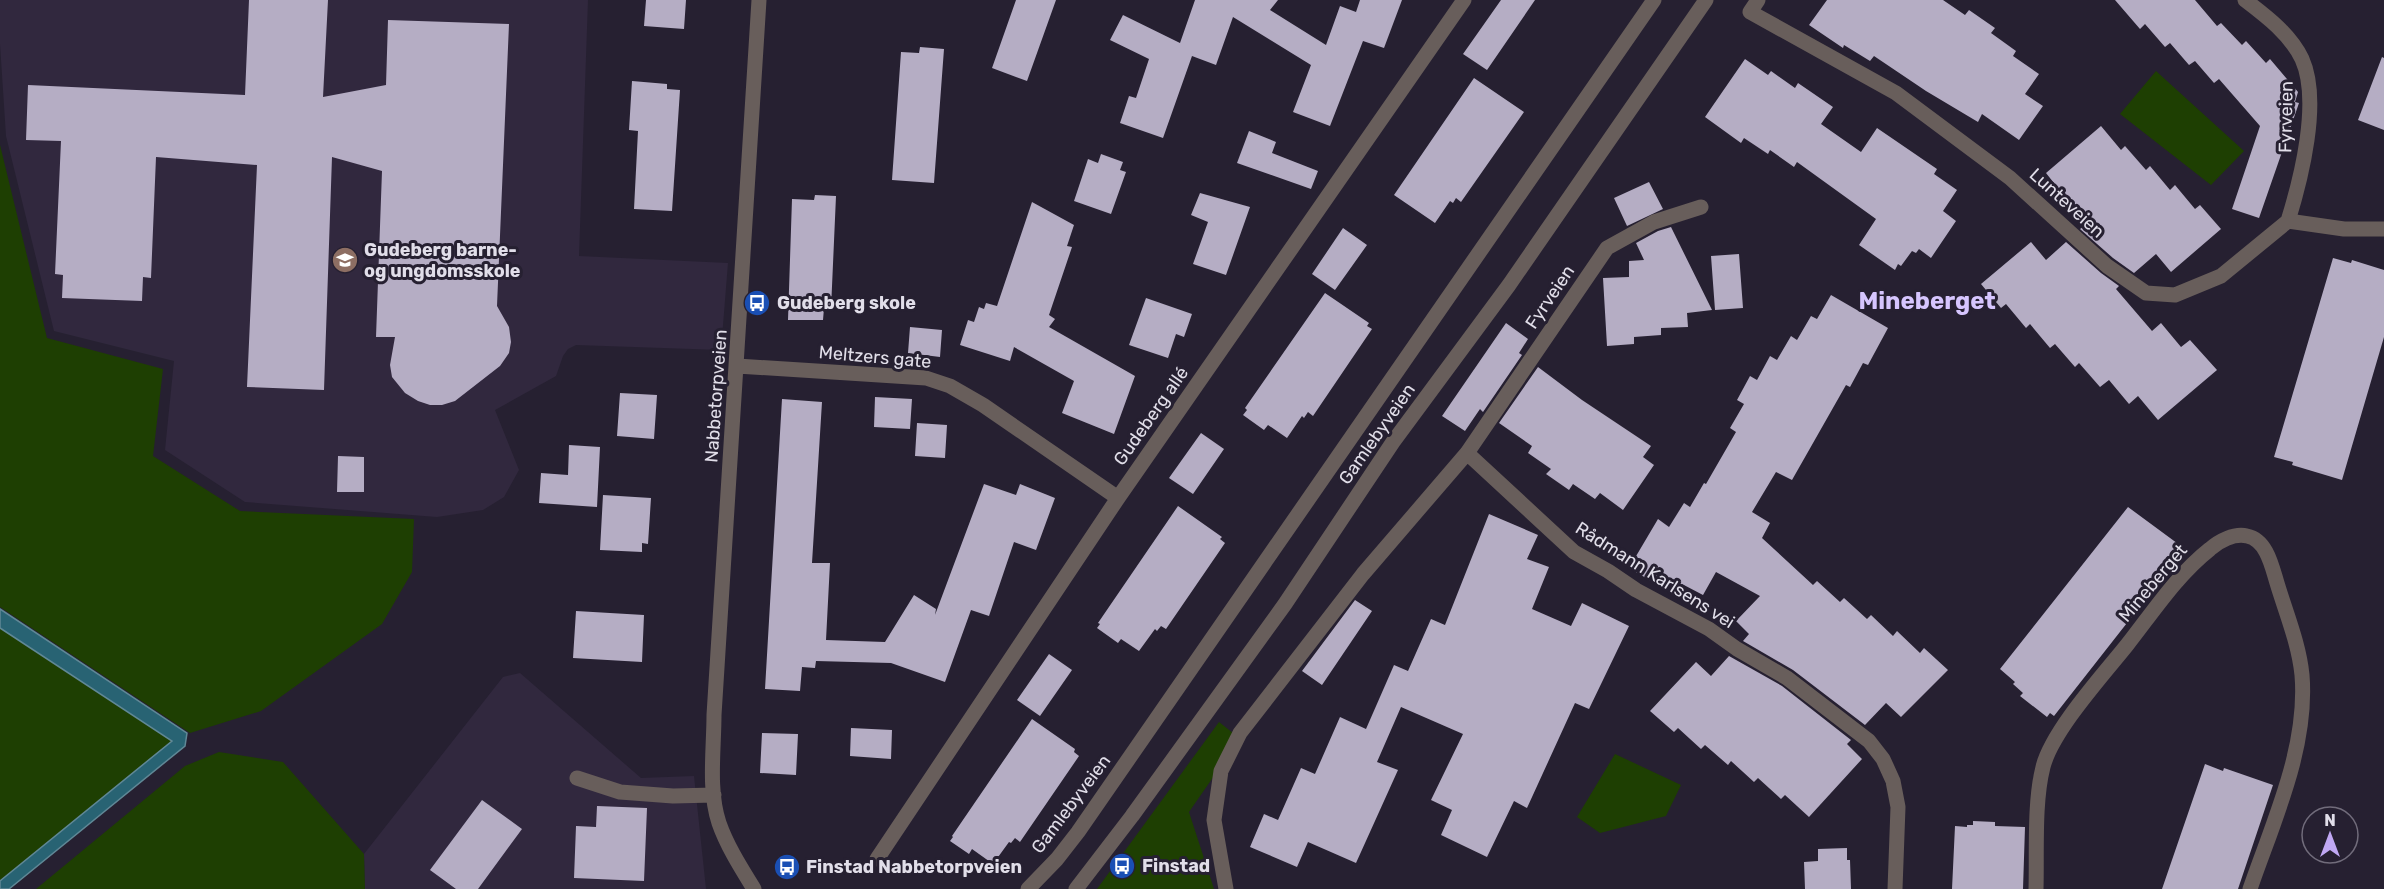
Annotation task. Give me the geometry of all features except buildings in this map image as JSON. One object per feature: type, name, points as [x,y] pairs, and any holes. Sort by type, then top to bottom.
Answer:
[{"type":"street","name":"Nabbetorpveien","points":[[754,889],[733,854],[719,822],[714,795],[714,715],[738,366],[759,0]]},
{"type":"street","name":"Gamlebyveien","points":[[1031,888],[1078,832],[1654,0]]},
{"type":"street","name":"Gamlebyveien","points":[[1076,889],[1132,816],[1278,614],[1393,442],[1509,285],[1706,0]]},
{"type":"street","name":"Lunteveien","points":[[1758,0],[1750,12],[1896,93],[2010,178],[2107,266],[2146,293],[2175,295],[2221,276],[2288,221]]},
{"type":"street","name":"Fyrveien","points":[[2245,0],[2264,14],[2285,35],[2301,58],[2307,76],[2308,117],[2304,166],[2288,221]]},
{"type":"street","name":"Gudeberg allé","points":[[877,859],[1118,498],[1458,2]]},
{"type":"street","name":"Fyrveien","points":[[1467,453],[1607,248],[1654,222],[1701,207]]},
{"type":"street","points":[[2288,221],[2344,229],[2384,229]]},
{"type":"street","name":"Meltzers gate","points":[[738,366],[926,378],[950,386],[983,405],[1118,498]]},
{"type":"street","points":[[1226,889],[1214,820],[1221,771],[1240,733],[1363,574],[1467,453]]},
{"type":"street","name":"Rådmann Karlsens vei","points":[[1467,453],[1574,552],[1636,590],[1710,629],[1737,649],[1787,678],[1869,741],[1883,759],[1893,781],[1896,798],[1895,889]]},
{"type":"street","name":"Mineberget","points":[[2036,889],[2039,788],[2043,766],[2051,747],[2082,702],[2187,569],[2222,540],[2239,536],[2256,540],[2264,547],[2297,645],[2302,675],[2301,715],[2295,753],[2250,889]]},
{"type":"street","points":[[577,778],[620,792],[673,796],[714,795]]},
{"type":"shaded area","name":"Gudeberg barne- og ungdomsskole","points":[[0,0],[588,0],[579,256],[728,263],[721,350],[576,345],[568,349],[556,376],[495,410],[519,470],[504,497],[483,510],[437,517],[245,502],[165,450],[174,361],[54,331],[6,136],[0,44]]},
{"type":"shaded area","points":[[520,673],[641,778],[694,776],[706,889],[365,889],[364,854],[503,677]]},
{"type":"green space","points":[[2156,71],[2244,151],[2211,185],[2120,114]]},
{"type":"green space","points":[[0,145],[47,338],[163,369],[153,456],[240,511],[414,519],[412,572],[382,624],[261,711],[190,733],[0,607]]},
{"type":"green space","points":[[0,628],[172,741],[0,881]]},
{"type":"green space","points":[[1219,722],[1233,733],[1223,763],[1189,812],[1214,889],[1097,889]]},
{"type":"green space","points":[[219,752],[283,762],[364,854],[365,889],[36,889],[185,766]]},
{"type":"green space","points":[[1615,754],[1681,785],[1666,816],[1600,833],[1577,817]]},
{"type":"water","points":[[0,609],[187,733],[185,746],[9,889],[0,889],[0,881],[172,741],[0,628]]},
{"type":"place","name":"Gudeberg barne- og ungdomsskole","points":[[345,260]]},
{"type":"place","name":"Gudeberg skole","points":[[757,303]]},
{"type":"place","name":"Finstad","points":[[1122,866]]},
{"type":"place","name":"Finstad Nabbetorpveien","points":[[787,867]]},
{"type":"district","name":"Mineberget","points":[[1927,301]]}]
